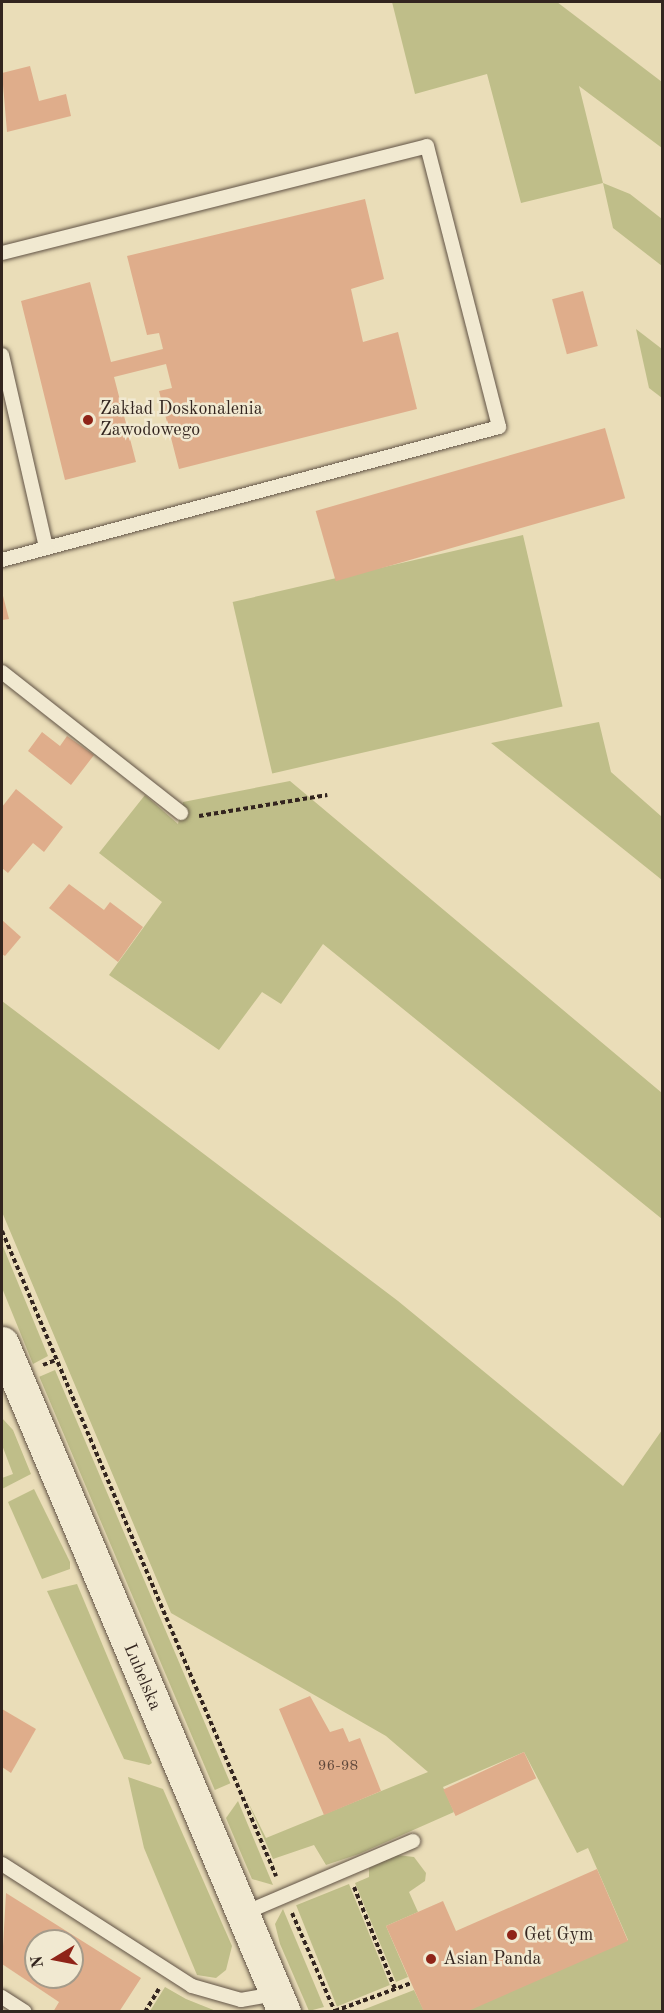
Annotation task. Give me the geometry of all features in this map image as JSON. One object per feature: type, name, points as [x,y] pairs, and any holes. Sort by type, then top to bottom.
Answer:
[{"type":"street","name":"Lubelska","points":[[2,1343],[11,1392],[280,2003]]},
{"type":"lane","points":[[2,253],[427,146],[499,427],[2,560]]},
{"type":"lane","points":[[2,355],[46,547]]},
{"type":"lane","points":[[2,672],[181,813]]},
{"type":"lane","points":[[242,1914],[284,1894],[413,1841]]},
{"type":"lane","points":[[2,1864],[168,1973],[228,1998],[280,2003]]},
{"type":"lane","points":[[2,1996],[25,2012]]},
{"type":"path","points":[[181,813],[223,816],[327,795]]},
{"type":"path","points":[[2,1231],[335,2011],[411,1983]]},
{"type":"path","points":[[346,1869],[396,1989]]},
{"type":"path","points":[[145,2012],[168,1973]]},
{"type":"shaded area","points":[[392,2],[557,2],[662,82],[662,148],[579,86],[603,183],[521,203],[487,74],[415,94]]},
{"type":"shaded area","points":[[603,183],[630,194],[662,219],[662,266],[613,228]]},
{"type":"shaded area","points":[[636,329],[662,349],[662,398],[649,388]]},
{"type":"shaded area","points":[[523,535],[563,706],[272,774],[233,602]]},
{"type":"shaded area","points":[[599,722],[611,772],[662,817],[662,880],[491,743]]},
{"type":"shaded area","points":[[290,781],[662,1093],[662,1219],[323,944],[281,1004],[262,992],[219,1050],[109,975],[162,902],[99,853],[145,795],[178,824],[183,802]]},
{"type":"shaded area","points":[[2,1001],[398,1301],[623,1486],[662,1430],[662,2011],[466,2011],[628,1940],[588,1848],[577,1853],[524,1752],[443,1787],[454,1812],[359,1854],[326,1865],[314,1845],[273,1859],[247,1800],[266,1838],[428,1772],[386,1736],[171,1613],[2,1212]]},
{"type":"shaded area","points":[[2,1244],[48,1356],[33,1364],[2,1288]]},
{"type":"shaded area","points":[[55,1370],[230,1783],[215,1790],[39,1377]]},
{"type":"shaded area","points":[[2,1418],[13,1430],[31,1474],[2,1489],[2,1478],[13,1474],[2,1445]]},
{"type":"shaded area","points":[[34,1489],[70,1562],[70,1569],[42,1579],[8,1502]]},
{"type":"shaded area","points":[[77,1584],[152,1763],[149,1765],[124,1759],[47,1591]]},
{"type":"shaded area","points":[[128,1777],[163,1789],[232,1946],[226,1970],[216,1978],[197,1975],[144,1848]]},
{"type":"shaded area","points":[[238,1801],[273,1885],[252,1879],[226,1818]]},
{"type":"shaded area","points":[[397,1855],[414,1857],[426,1873],[425,1881],[409,1892],[418,1912],[386,1926],[408,1977],[396,1982],[355,1883],[369,1877],[369,1868]]},
{"type":"shaded area","points":[[349,1884],[390,1985],[337,2006],[296,1905]]},
{"type":"shaded area","points":[[283,1909],[324,2007],[309,2011],[280,1944],[275,1924]]},
{"type":"shaded area","points":[[165,1987],[186,1999],[216,2011],[150,2011]]},
{"type":"shaded area","points":[[414,1990],[424,2011],[360,2011]]},
{"type":"building","points":[[30,66],[39,101],[66,94],[71,116],[7,132],[2,73]]},
{"type":"building","points":[[365,199],[384,279],[351,289],[363,342],[398,332],[417,409],[179,469],[159,391],[172,388],[166,364],[114,377],[136,462],[65,480],[21,301],[90,282],[111,362],[163,349],[159,333],[147,335],[127,256]]},
{"type":"building","points":[[583,291],[598,346],[567,354],[552,299]]},
{"type":"building","points":[[605,428],[625,498],[336,581],[316,511]]},
{"type":"building","points":[[2,592],[9,619],[2,620]]},
{"type":"building","points":[[42,732],[60,746],[67,736],[94,755],[71,785],[28,751]]},
{"type":"building","points":[[16,789],[63,827],[44,852],[33,843],[8,873],[2,868],[2,807]]},
{"type":"building","points":[[69,884],[104,910],[110,902],[143,927],[118,962],[49,908]]},
{"type":"building","points":[[2,920],[21,937],[5,956],[2,954]]},
{"type":"building","points":[[310,1696],[330,1732],[343,1728],[349,1742],[360,1738],[381,1791],[324,1815],[279,1709]]},
{"type":"building","points":[[2,1709],[36,1729],[11,1773],[2,1767]]},
{"type":"building","points":[[524,1752],[536,1778],[456,1816],[443,1790]]},
{"type":"building","points":[[597,1869],[628,1941],[466,2012],[424,2012],[386,1926],[443,1901],[456,1931]]},
{"type":"building","points":[[6,1893],[63,1929],[24,1929],[24,1979],[2,1964]]},
{"type":"building","points":[[84,1942],[141,1978],[119,2012],[53,2012],[59,2002],[40,1989],[84,1989]]},
{"type":"place","name":"Zakład Doskonalenia Zawodowego","points":[[88,420]]},
{"type":"place","name":"Get Gym","points":[[512,1935]]},
{"type":"place","name":"Asian Panda","points":[[431,1959]]}]
